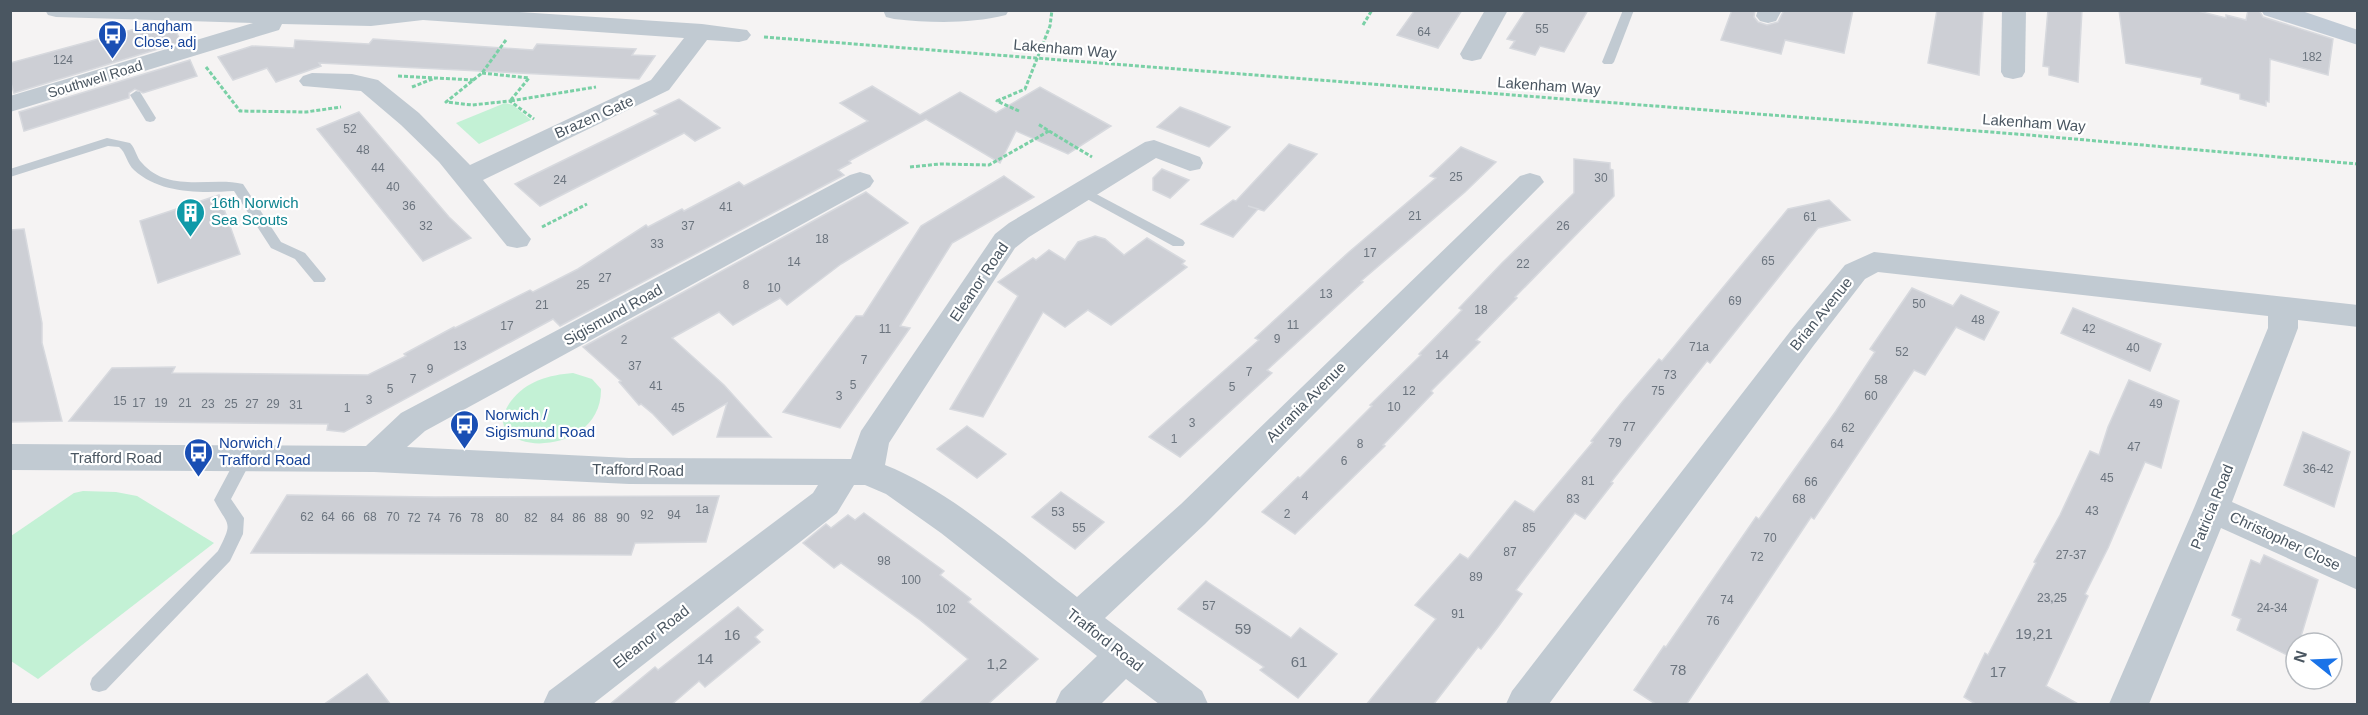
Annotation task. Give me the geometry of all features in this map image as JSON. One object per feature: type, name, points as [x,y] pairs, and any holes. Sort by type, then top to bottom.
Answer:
[{"type":"street","points":[[56,10],[371,19],[422,11],[739,35]]},
{"type":"street","name":"Southwell Road","points":[[10,104],[129,74],[194,49],[317,10]]},
{"type":"street","points":[[894,12],[934,17],[979,15],[998,10]]},
{"type":"street","points":[[1472,54],[1497,10]]},
{"type":"street","points":[[2013,72],[2014,10]]},
{"type":"street","points":[[2273,10],[2358,38]]},
{"type":"street","name":"Brazen Gate","points":[[466,178],[646,94],[660,85],[702,31]]},
{"type":"street","points":[[312,81],[386,84],[517,239]]},
{"type":"street","name":"Eleanor Road","points":[[563,705],[825,504],[856,472],[868,455],[873,440],[1005,241],[1095,183],[1150,141],[1190,163]]},
{"type":"street","name":"Sigismund Road","points":[[374,459],[413,422],[860,181]]},
{"type":"street","name":"Aurania Avenue","points":[[1078,620],[1193,514],[1530,182]]},
{"type":"street","name":"Brian Avenue","points":[[1526,705],[1803,337],[1855,272],[1874,262],[2358,316]]},
{"type":"street","name":"Patricia Road","points":[[2129,705],[2212,508],[2283,328],[2283,316],[2278,308]]},
{"type":"street","name":"Trafford Road","points":[[10,457],[374,459],[629,471],[856,472],[898,484],[954,523],[1188,705]]},
{"type":"street","name":"Christopher Close","points":[[2212,508],[2358,575]]},
{"type":"street","points":[[1075,705],[1123,656]]},
{"type":"lane","points":[[1608,62],[1629,10]]},
{"type":"lane","points":[[136,95],[150,118]]},
{"type":"lane","points":[[10,173],[107,142],[121,142],[131,149],[136,165],[153,178],[194,188],[238,187],[276,245],[300,256],[319,279]]},
{"type":"lane","points":[[1095,183],[1178,243]]},
{"type":"lane","points":[[99,684],[224,556],[235,534],[236,518],[222,500],[244,459]]},
{"type":"path","points":[[1019,111],[998,102],[1025,89],[1050,26],[1052,10]]},
{"type":"path","points":[[1364,25],[1372,10]]},
{"type":"path","name":"Lakenham Way","points":[[739,35],[1179,71],[1403,86],[2029,135],[2358,164]]},
{"type":"path","points":[[194,49],[240,111],[306,112],[339,107],[386,84],[473,81],[482,74],[502,45]]},
{"type":"path","points":[[510,101],[529,78],[482,74],[446,102],[472,105],[510,101],[602,87]]},
{"type":"path","points":[[510,101],[552,136]]},
{"type":"path","points":[[1038,124],[1092,156],[1095,183]]},
{"type":"path","points":[[910,167],[940,164],[989,165],[1049,131]]},
{"type":"path","points":[[517,239],[586,204]]},
{"type":"green space","points":[[505,103],[513,105],[531,120],[479,144],[456,123]]},
{"type":"green space","points":[[573,373],[592,379],[601,389],[596,413],[582,430],[562,440],[541,443],[522,441],[508,433],[503,419],[511,401],[517,394],[539,380]]},
{"type":"green space","points":[[116,492],[137,496],[214,543],[38,679],[11,661],[11,536],[74,493]]},
{"type":"building","points":[[1415,10],[1462,10],[1438,48],[1397,35]]},
{"type":"building","points":[[1526,10],[1588,10],[1564,52],[1540,46],[1535,55],[1510,48],[1515,41],[1507,39]]},
{"type":"building","points":[[1732,10],[1755,10],[1754,17],[1758,22],[1767,25],[1778,22],[1784,10],[1853,10],[1844,53],[1785,40],[1781,54],[1721,40]]},
{"type":"building","points":[[1937,10],[1983,10],[1979,75],[1928,63]]},
{"type":"building","points":[[2048,10],[2082,10],[2078,82],[2049,75],[2049,67],[2043,66]]},
{"type":"building","points":[[2119,10],[2194,10],[2226,18],[2226,15],[2246,20],[2248,10],[2259,10],[2263,17],[2333,39],[2328,75],[2270,59],[2269,102],[2266,101],[2266,106],[2240,99],[2240,94],[2201,84],[2202,78],[2126,63]]},
{"type":"building","points":[[146,26],[174,27],[181,42],[14,93],[10,80],[10,63]]},
{"type":"building","points":[[373,39],[533,50],[537,44],[636,49],[632,55],[655,56],[639,79],[319,63],[321,66],[276,82],[267,68],[233,80],[218,57],[252,46],[294,48],[295,40],[369,44]]},
{"type":"building","points":[[190,60],[197,76],[143,93],[135,89],[129,93],[129,98],[24,131],[19,112]]},
{"type":"building","points":[[872,86],[920,115],[960,92],[996,113],[1040,87],[1111,126],[1068,154],[1016,131],[1000,163],[926,119],[849,161],[851,163],[838,170],[844,175],[560,326],[553,319],[344,432],[327,430],[328,424],[69,421],[112,368],[175,367],[172,373],[368,375],[406,356],[404,354],[454,327],[578,269],[646,225],[648,227],[682,209],[684,211],[739,182],[744,186],[868,121],[840,103]]},
{"type":"building","points":[[679,99],[720,128],[695,141],[684,133],[540,206],[515,184],[658,114],[654,111]]},
{"type":"building","points":[[1180,107],[1230,127],[1209,147],[1157,127]]},
{"type":"building","points":[[359,112],[449,217],[471,238],[423,261],[317,129]]},
{"type":"building","points":[[1289,144],[1317,154],[1264,211],[1258,209],[1233,237],[1201,224],[1233,200],[1236,201]]},
{"type":"building","points":[[1461,147],[1496,162],[1465,192],[1361,281],[1363,282],[1267,370],[1272,373],[1180,457],[1149,437],[1259,340],[1255,338],[1349,252],[1436,178],[1430,176]]},
{"type":"building","points":[[1574,159],[1610,163],[1610,169],[1613,170],[1614,196],[1515,297],[1517,298],[1476,340],[1480,342],[1431,391],[1433,393],[1383,445],[1385,446],[1295,534],[1262,512],[1298,477],[1300,478],[1372,406],[1370,405],[1421,355],[1419,354],[1462,310],[1459,308],[1574,193]]},
{"type":"building","points":[[1162,169],[1189,180],[1170,198],[1153,190],[1153,178]]},
{"type":"building","points":[[1004,176],[1034,197],[952,243],[900,326],[910,328],[840,428],[783,412],[856,316],[863,316],[921,226]]},
{"type":"building","points":[[866,192],[908,223],[841,264],[787,305],[780,298],[733,325],[719,312],[672,338],[724,385],[771,437],[717,437],[727,403],[673,435],[653,414],[641,404],[639,405],[619,382],[621,381],[583,347]]},
{"type":"building","name":"16th Norwich Sea Scouts","points":[[219,195],[240,254],[158,283],[140,221]]},
{"type":"building","points":[[1829,200],[1850,220],[1818,228],[1710,363],[1707,361],[1611,482],[1613,483],[1585,519],[1575,513],[1516,590],[1522,594],[1498,627],[1481,649],[1478,647],[1433,705],[1366,705],[1436,619],[1415,605],[1460,554],[1468,559],[1515,501],[1534,512],[1593,442],[1591,441],[1623,401],[1659,359],[1662,361],[1788,209]]},
{"type":"building","points":[[24,229],[42,323],[42,343],[62,421],[10,422],[10,230]]},
{"type":"building","points":[[1095,236],[1105,239],[1124,255],[1147,238],[1185,261],[1182,264],[1187,267],[1111,325],[1088,310],[1065,327],[1043,312],[983,417],[950,409],[1018,296],[998,282],[1049,250],[1065,260],[1078,242]]},
{"type":"building","points":[[1912,288],[1953,306],[1961,295],[1999,312],[1984,340],[1956,327],[1925,375],[1914,370],[1814,519],[1811,517],[1686,705],[1657,705],[1634,690],[1756,517],[1759,519],[1836,411],[1875,352],[1870,349]]},
{"type":"building","points":[[2073,308],[2161,344],[2150,371],[2061,333]]},
{"type":"building","points":[[2129,380],[2179,401],[2161,468],[2145,462],[2108,548],[2085,594],[2088,596],[2046,686],[2080,705],[1977,705],[1964,697],[1985,653],[1988,655],[2036,563],[2034,562],[2060,515],[2090,451],[2099,455],[2108,427]]},
{"type":"building","points":[[967,426],[1006,454],[977,478],[937,449]]},
{"type":"building","points":[[2303,432],[2350,452],[2334,507],[2284,485]]},
{"type":"building","points":[[1061,492],[1104,522],[1075,549],[1032,517]]},
{"type":"building","points":[[287,495],[719,496],[706,542],[635,543],[631,555],[251,553]]},
{"type":"building","points":[[864,513],[944,571],[940,575],[971,599],[968,602],[1038,659],[987,705],[918,705],[968,659],[920,620],[841,563],[834,568],[803,543],[826,524],[831,528],[848,515],[855,520]]},
{"type":"building","points":[[2264,555],[2318,580],[2303,631],[2284,631],[2284,654],[2237,630],[2241,619],[2232,615],[2251,560],[2260,564]]},
{"type":"building","points":[[1206,581],[1291,638],[1300,628],[1337,654],[1298,698],[1260,670],[1264,667],[1178,609]]},
{"type":"building","points":[[738,607],[763,630],[755,637],[760,642],[705,687],[699,681],[671,705],[609,705],[655,667],[658,670]]},
{"type":"building","points":[[367,674],[391,705],[323,705]]},
{"type":"place","name":"Langham Close, adj","points":[[113,60]]},
{"type":"place","name":"16th Norwich Sea Scouts","points":[[190,238]]},
{"type":"place","name":"Norwich / Sigismund Road","points":[[464,450]]},
{"type":"place","name":"Norwich / Trafford Road","points":[[198,478]]}]
